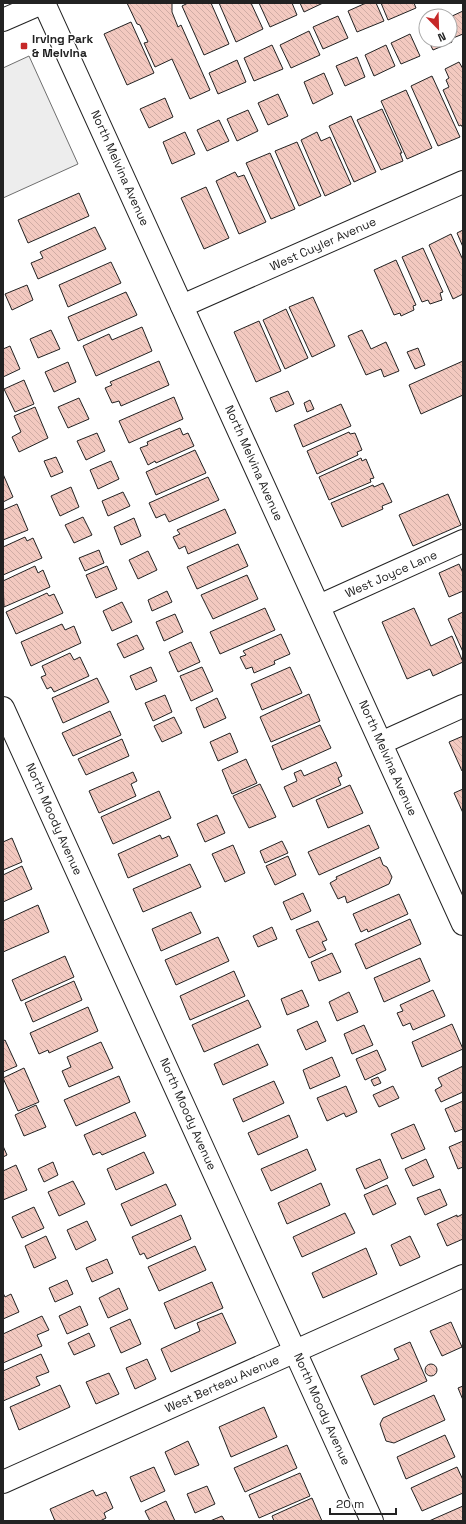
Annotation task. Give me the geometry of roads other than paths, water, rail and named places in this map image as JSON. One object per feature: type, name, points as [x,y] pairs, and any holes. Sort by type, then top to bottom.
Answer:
[{"type":"street","points":[[3,20],[43,3]]},
{"type":"street","name":"North Melvina Avenue","points":[[43,3],[463,924]]},
{"type":"street","name":"West Cuyler Avenue","points":[[182,306],[463,182]]},
{"type":"street","name":"West Joyce Lane","points":[[319,606],[463,541]]},
{"type":"street","points":[[381,743],[463,706]]},
{"type":"street","name":"North Moody Avenue","points":[[3,708],[372,1521]]},
{"type":"street","name":"West Berteau Avenue","points":[[3,1482],[463,1276]]},
{"type":"place","name":"Irving Park & Melvina","points":[[24,46]]}]
